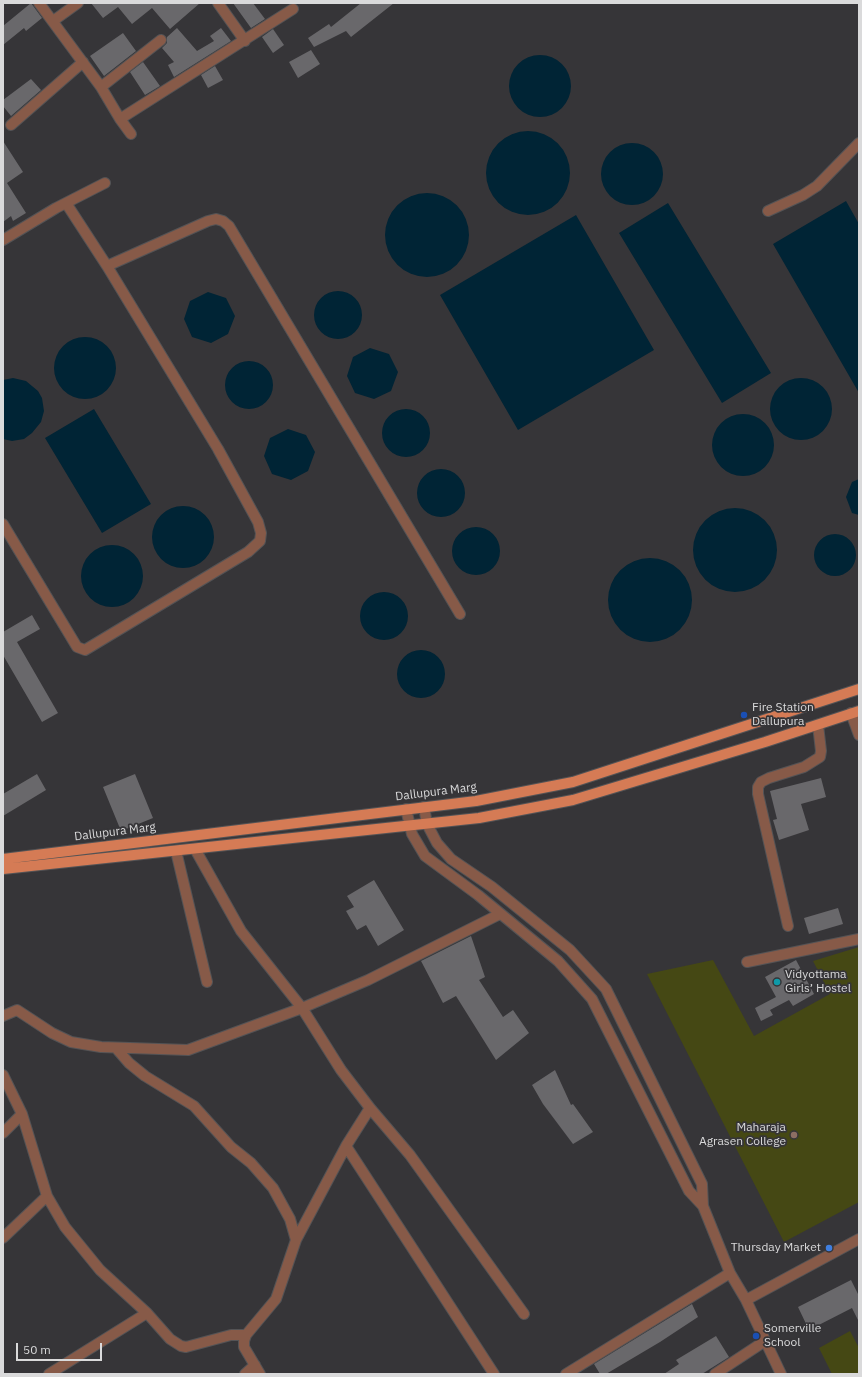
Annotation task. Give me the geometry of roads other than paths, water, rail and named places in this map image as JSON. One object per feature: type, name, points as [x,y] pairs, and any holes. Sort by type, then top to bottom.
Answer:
[{"type":"main road","name":"Dallupura Marg","points":[[3,859],[476,801],[572,782],[859,689]]},
{"type":"main road","name":"Dallupura Marg","points":[[3,869],[479,818],[573,800],[818,725],[855,712]]},
{"type":"street","points":[[39,3],[101,87],[120,119],[132,134]]},
{"type":"street","points":[[53,21],[78,3]]},
{"type":"street","points":[[218,3],[245,41]]},
{"type":"street","points":[[120,119],[245,41],[293,9]]},
{"type":"street","points":[[101,87],[161,40]]},
{"type":"street","points":[[11,125],[83,62]]},
{"type":"street","points":[[768,211],[803,195],[816,186],[859,143]]},
{"type":"street","points":[[3,240],[66,203],[106,183]]},
{"type":"street","points":[[3,524],[77,647],[85,650],[248,552],[260,541],[261,533],[258,522],[218,449],[107,266],[66,203]]},
{"type":"street","points":[[107,266],[208,221],[216,219],[224,221],[229,226],[460,614]]},
{"type":"street","points":[[855,712],[859,735]]},
{"type":"street","points":[[788,926],[758,794],[758,787],[761,782],[769,778],[804,767],[820,757],[821,751],[818,725]]},
{"type":"street","points":[[424,807],[427,824],[437,843],[451,859],[492,887],[570,950],[606,989],[702,1184],[703,1206],[730,1273],[746,1300],[780,1374]]},
{"type":"street","points":[[406,809],[415,842],[425,856],[558,961],[592,999],[689,1191],[703,1206]]},
{"type":"street","points":[[195,849],[241,931],[302,1008],[341,1070],[370,1108],[410,1155],[524,1314]]},
{"type":"street","points":[[176,851],[207,982]]},
{"type":"street","points":[[3,1016],[17,1010],[52,1033],[71,1042],[101,1048],[188,1050],[302,1008],[368,980],[500,914]]},
{"type":"street","points":[[747,962],[859,939]]},
{"type":"street","points":[[116,1048],[129,1063],[145,1076],[194,1106],[232,1147],[251,1163],[273,1188],[290,1219],[296,1240]]},
{"type":"street","points":[[3,1075],[22,1114],[47,1196],[65,1227],[100,1270],[147,1313],[170,1339],[181,1346],[186,1347],[231,1335],[246,1336]]},
{"type":"street","points":[[245,1374],[258,1370],[244,1347],[246,1336],[276,1299],[296,1240],[346,1146],[370,1108]]},
{"type":"street","points":[[3,1133],[22,1114]]},
{"type":"street","points":[[346,1146],[494,1374]]},
{"type":"street","points":[[3,1238],[47,1196]]},
{"type":"street","points":[[746,1300],[859,1239]]},
{"type":"street","points":[[566,1374],[730,1273]]},
{"type":"street","points":[[49,1374],[147,1313]]},
{"type":"street","points":[[715,1374],[765,1341]]},
{"type":"water","points":[[540,55],[557,60],[562,64],[566,69],[571,86],[566,103],[562,108],[557,112],[540,117],[523,112],[518,108],[514,103],[509,86],[514,69],[518,64],[523,60]]},
{"type":"water","points":[[528,131],[544,134],[558,143],[567,157],[570,173],[567,189],[558,203],[544,212],[528,215],[512,212],[498,203],[489,189],[486,173],[489,157],[498,143],[512,134]]},
{"type":"water","points":[[632,143],[649,148],[654,152],[658,157],[663,174],[658,191],[654,196],[649,200],[632,205],[615,200],[610,196],[606,191],[601,174],[606,157],[610,152],[615,148]]},
{"type":"water","points":[[427,193],[443,196],[457,205],[466,219],[469,235],[466,251],[457,265],[443,274],[427,277],[411,274],[397,265],[388,251],[385,235],[388,219],[397,205],[411,196]]},
{"type":"water","points":[[846,201],[859,224],[859,393],[773,244]]},
{"type":"water","points":[[668,203],[771,373],[722,403],[619,233]]},
{"type":"water","points":[[576,215],[654,350],[518,430],[440,295]]},
{"type":"water","points":[[333,291],[343,291],[355,298],[362,310],[362,320],[355,332],[343,339],[333,339],[325,335],[318,328],[314,320],[314,310],[318,302],[325,295]]},
{"type":"water","points":[[208,292],[226,298],[235,316],[228,334],[211,343],[192,337],[184,319],[190,301]]},
{"type":"water","points":[[85,337],[102,342],[107,346],[111,351],[116,368],[111,385],[107,390],[102,394],[85,399],[68,394],[63,390],[59,385],[54,368],[59,351],[63,346],[68,342]]},
{"type":"water","points":[[370,348],[389,354],[398,372],[391,391],[374,399],[355,393],[347,376],[353,357]]},
{"type":"water","points":[[244,361],[254,361],[266,368],[273,380],[273,390],[266,402],[254,409],[244,409],[236,405],[229,398],[225,390],[225,380],[229,372],[236,365]]},
{"type":"water","points":[[13,378],[26,381],[38,391],[42,398],[44,411],[41,422],[32,433],[24,439],[12,441],[3,439],[3,380]]},
{"type":"water","points":[[801,378],[818,383],[823,387],[827,392],[832,409],[827,426],[823,431],[818,435],[801,440],[784,435],[779,431],[775,426],[770,409],[775,392],[779,387],[784,383]]},
{"type":"water","points":[[94,409],[151,504],[102,533],[45,438]]},
{"type":"water","points":[[401,409],[411,409],[423,416],[430,428],[430,438],[423,450],[411,457],[401,457],[393,453],[386,446],[382,438],[382,428],[386,420],[393,413]]},
{"type":"water","points":[[743,414],[760,419],[765,423],[769,428],[774,445],[769,462],[765,467],[760,471],[743,476],[726,471],[721,467],[717,462],[712,445],[717,428],[721,423],[726,419]]},
{"type":"water","points":[[288,429],[306,435],[315,452],[308,471],[291,480],[272,474],[264,456],[270,438]]},
{"type":"water","points":[[436,469],[446,469],[458,476],[465,488],[465,498],[458,510],[446,517],[436,517],[428,513],[421,506],[417,498],[417,488],[421,480],[428,473]]},
{"type":"water","points":[[859,479],[859,515],[852,513],[846,497],[852,482]]},
{"type":"water","points":[[183,506],[200,511],[205,515],[209,520],[214,537],[209,554],[205,559],[200,563],[183,568],[166,563],[161,559],[157,554],[152,537],[157,520],[161,515],[166,511]]},
{"type":"water","points":[[735,508],[751,511],[765,520],[774,534],[777,550],[774,566],[765,580],[751,589],[735,592],[719,589],[705,580],[696,566],[693,550],[696,534],[705,520],[719,511]]},
{"type":"water","points":[[471,527],[481,527],[493,534],[500,546],[500,556],[493,568],[481,575],[471,575],[463,571],[456,564],[452,556],[452,546],[456,538],[463,531]]},
{"type":"water","points":[[835,534],[850,540],[856,555],[850,570],[835,576],[820,570],[814,555],[820,540]]},
{"type":"water","points":[[112,545],[124,548],[134,554],[140,564],[143,576],[140,588],[134,598],[124,604],[112,607],[100,604],[90,598],[84,588],[81,576],[84,564],[90,554],[100,548]]},
{"type":"water","points":[[650,558],[666,561],[680,570],[689,584],[692,600],[689,616],[680,630],[666,639],[650,642],[634,639],[620,630],[611,616],[608,600],[611,584],[620,570],[634,561]]},
{"type":"water","points":[[379,592],[389,592],[401,599],[408,611],[408,621],[401,633],[389,640],[379,640],[371,636],[364,629],[360,621],[360,611],[364,603],[371,596]]},
{"type":"water","points":[[416,650],[426,650],[438,657],[445,669],[445,679],[438,691],[426,698],[416,698],[408,694],[401,687],[397,679],[397,669],[401,661],[408,654]]},
{"type":"place","name":"Fire Station Dallupura","points":[[744,715]]},
{"type":"place","name":"Vidyottama Girls’ Hostel","points":[[777,982]]},
{"type":"place","name":"Maharaja Agrasen College","points":[[794,1135]]},
{"type":"place","name":"Thursday Market","points":[[829,1248]]},
{"type":"place","name":"Somerville School","points":[[756,1336]]}]
